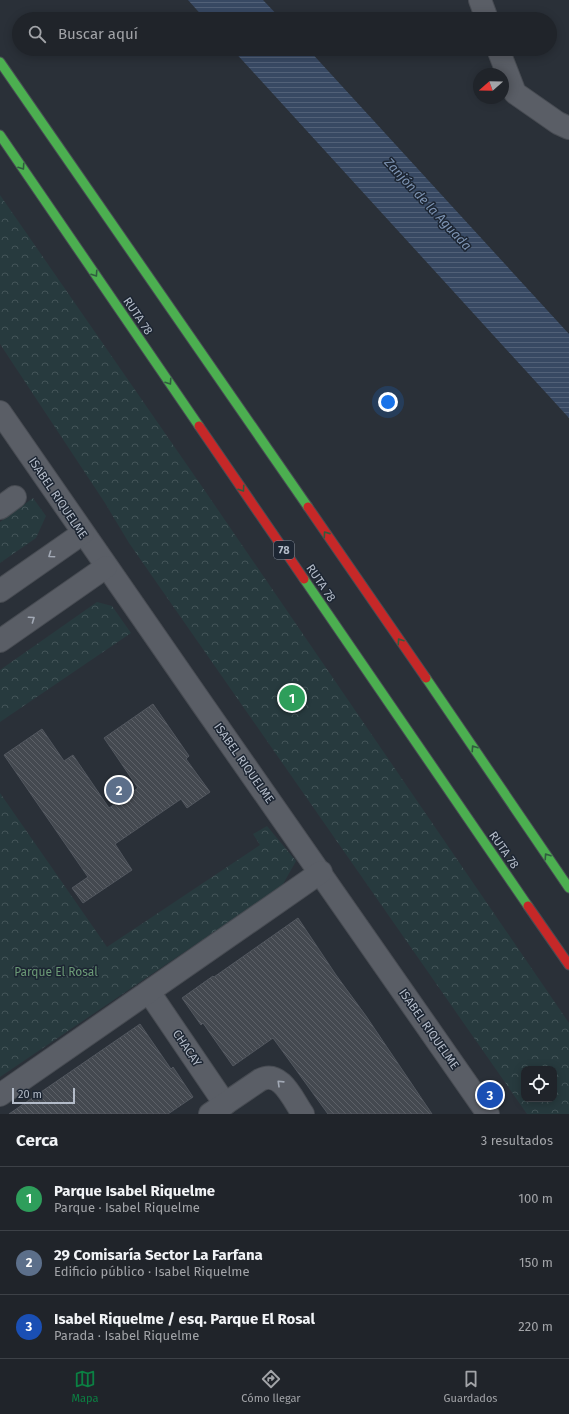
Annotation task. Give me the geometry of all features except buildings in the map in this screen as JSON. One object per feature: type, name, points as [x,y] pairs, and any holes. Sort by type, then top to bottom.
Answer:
[{"type":"highway","points":[[0,62],[569,888]]},
{"type":"highway","name":"RUTA 78","points":[[0,135],[569,965]]},
{"type":"street","points":[[480,0],[484,12]]},
{"type":"street","points":[[501,56],[515,93],[558,123],[569,128]]},
{"type":"street","name":"ISABEL RIQUELME","points":[[0,412],[82,533],[321,872],[488,1114]]},
{"type":"street","points":[[0,591],[82,533]]},
{"type":"street","points":[[0,641],[106,567]]},
{"type":"street","points":[[0,1095],[321,872]]},
{"type":"street","name":"CHACAY","points":[[149,992],[218,1109],[260,1080],[273,1077],[280,1081],[303,1114]]},
{"type":"green space","points":[[0,195],[203,488],[569,1023],[569,1114],[527,1114],[129,543],[105,503],[0,344]]},
{"type":"green space","points":[[33,498],[46,516],[36,538],[0,563],[0,522]]},
{"type":"green space","points":[[97,602],[112,606],[131,633],[0,722],[0,670]]},
{"type":"green space","name":"Parque El Rosal","points":[[0,793],[107,947],[260,845],[253,834],[267,826],[296,861],[282,886],[0,1077]]},
{"type":"water","points":[[188,0],[263,0],[274,12],[199,12]]},
{"type":"water","name":"Zanjón de la Aguada","points":[[238,56],[314,56],[569,334],[569,418]]},
{"type":"traffic: fast","points":[[0,62],[308,507]]},
{"type":"traffic: fast","points":[[0,135],[199,426]]},
{"type":"traffic: fast","points":[[304,579],[528,906]]},
{"type":"traffic: fast","points":[[426,678],[569,888]]},
{"type":"traffic: jam","points":[[199,426],[304,579]]},
{"type":"traffic: jam","points":[[308,507],[426,678]]},
{"type":"traffic: jam","points":[[528,906],[569,965]]},
{"type":"place","name":"Parque Isabel Riquelme","points":[[292,698]]},
{"type":"place","name":"29 Comisaría Sector La Farfana","points":[[119,790]]},
{"type":"place","name":"Isabel Riquelme / esq. Parque El Rosal","points":[[490,1095]]}]
